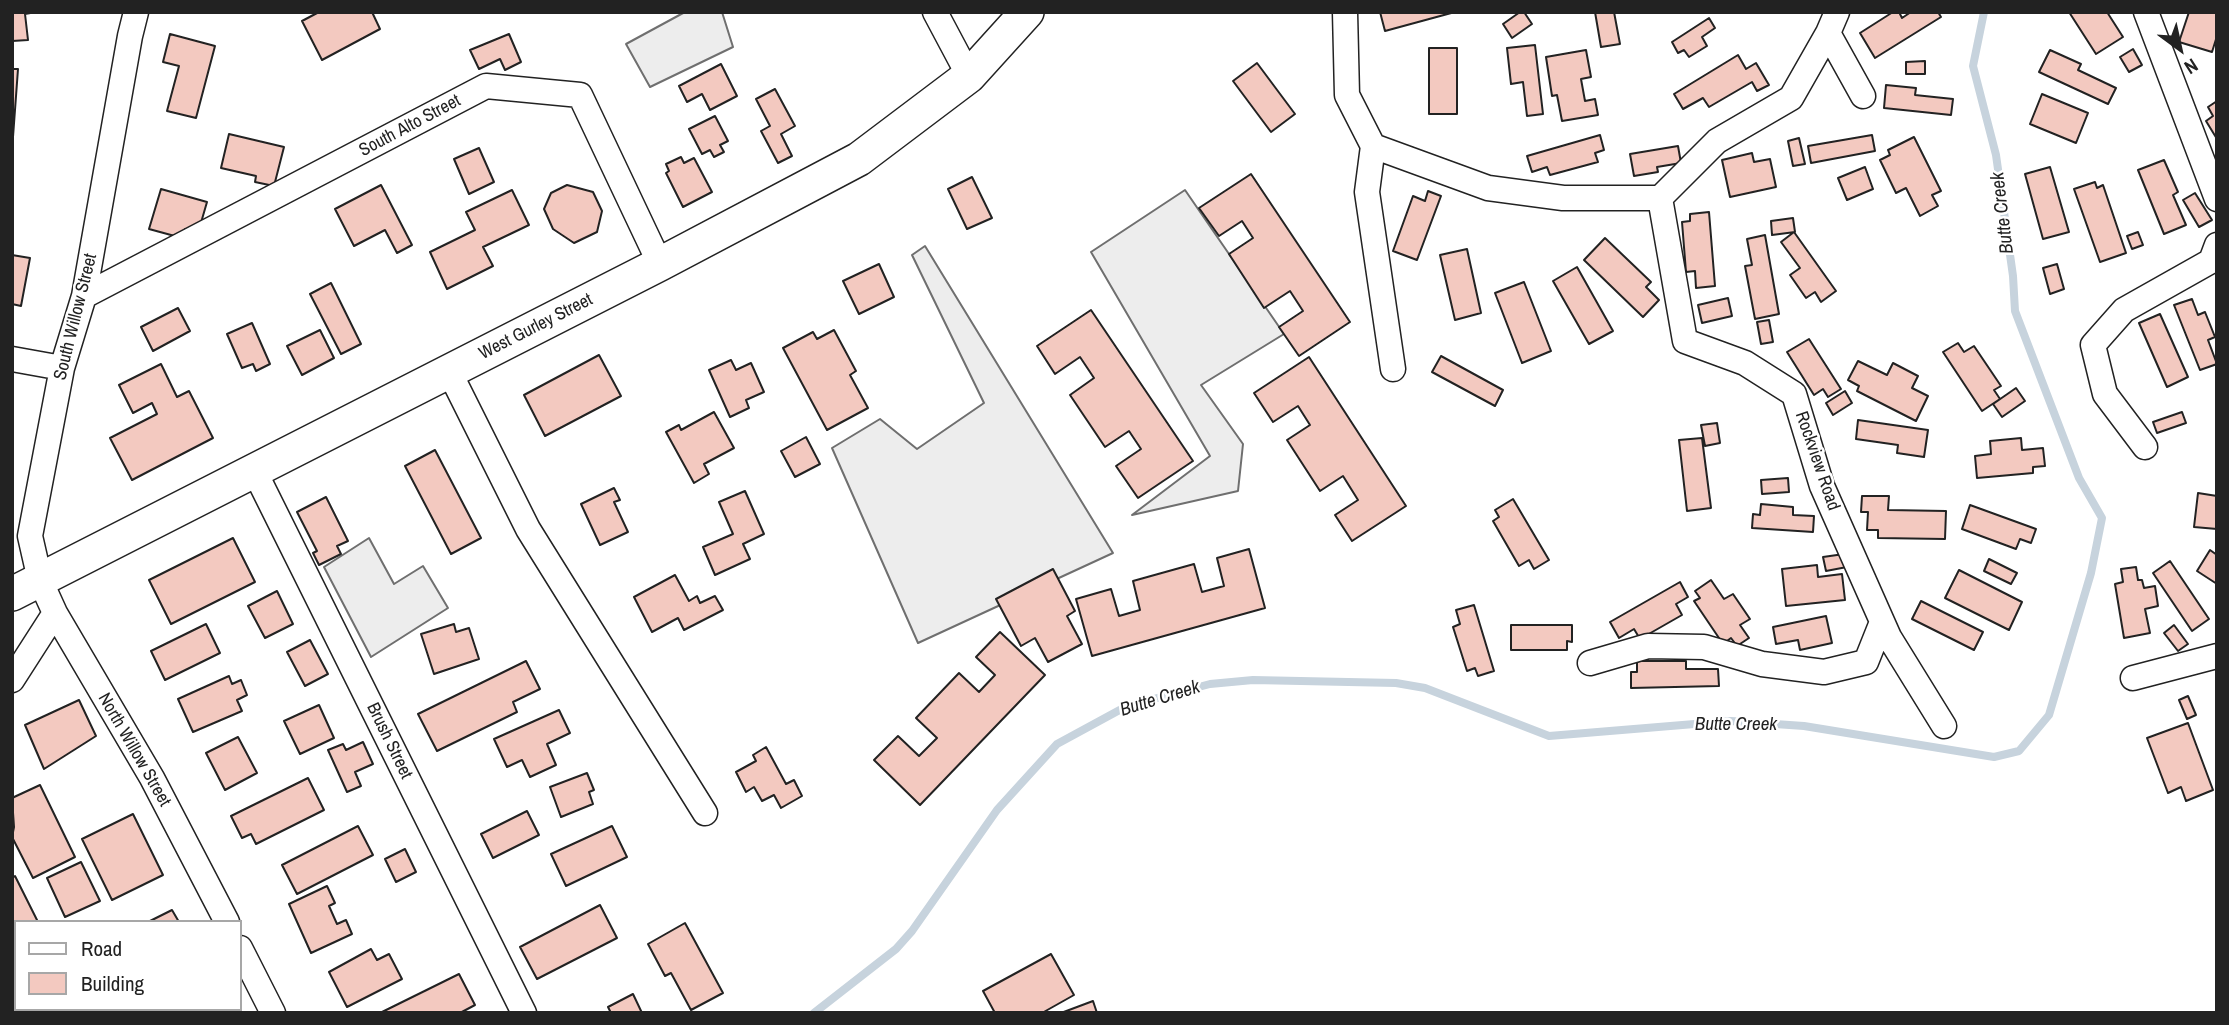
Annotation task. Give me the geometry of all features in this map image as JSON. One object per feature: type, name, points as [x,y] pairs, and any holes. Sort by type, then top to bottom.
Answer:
[{"type":"main road","name":"West Gurley Street","points":[[26,587],[660,264],[859,159],[969,76],[1027,12]]},
{"type":"street","name":"South Willow Street","points":[[26,587],[30,536],[62,368],[84,296],[136,12]]},
{"type":"street","points":[[935,12],[969,76]]},
{"type":"street","points":[[1345,12],[1347,95],[1373,146],[1367,192],[1393,369]]},
{"type":"street","points":[[2146,12],[2217,199]]},
{"type":"street","points":[[1373,146],[1488,188],[1563,198],[1661,198],[1717,141],[1791,97],[1832,23]]},
{"type":"street","points":[[1832,23],[1863,96]]},
{"type":"street","name":"South Alto Street","points":[[84,296],[486,86],[580,95],[660,264]]},
{"type":"street","name":"Rockview Road","points":[[1661,198],[1685,341],[1745,363],[1794,394],[1822,486],[1889,638],[1944,726]]},
{"type":"street","points":[[2145,447],[2105,394],[2093,345],[2124,310],[2211,261],[2217,245]]},
{"type":"street","points":[[12,359],[62,368]]},
{"type":"street","points":[[449,371],[528,529],[705,813]]},
{"type":"street","name":"Brush Street","points":[[254,470],[524,1013]]},
{"type":"street","name":"North Willow Street","points":[[26,587],[55,613],[152,778],[226,920]]},
{"type":"street","points":[[12,680],[55,613]]},
{"type":"street","points":[[1590,663],[1648,646],[1704,647],[1762,664],[1824,672],[1866,662],[1882,622]]},
{"type":"street","points":[[2133,678],[2217,656]]},
{"type":"street","points":[[242,952],[273,1013]]},
{"type":"shaded area","points":[[685,12],[722,12],[733,47],[650,87],[626,44]]},
{"type":"shaded area","points":[[1185,190],[1284,334],[1201,385],[1243,444],[1238,491],[1132,515],[1210,456],[1091,252]]},
{"type":"shaded area","points":[[925,246],[1113,553],[918,643],[832,448],[880,419],[917,449],[984,403],[912,255]]},
{"type":"shaded area","points":[[369,538],[394,584],[423,566],[448,608],[371,657],[324,567]]},
{"type":"building","points":[[12,12],[36,12],[25,14],[28,40],[12,41]]},
{"type":"building","points":[[319,12],[372,12],[380,29],[322,60],[302,21]]},
{"type":"building","points":[[1380,12],[1455,12],[1385,31]]},
{"type":"building","points":[[1524,12],[1532,24],[1512,38],[1503,24]]},
{"type":"building","points":[[1595,12],[1614,12],[1620,44],[1601,47]]},
{"type":"building","points":[[1893,12],[1899,12],[1902,18],[1911,12],[1938,12],[1941,17],[1875,58],[1860,33]]},
{"type":"building","points":[[2069,12],[2107,12],[2123,37],[2096,54]]},
{"type":"building","points":[[2189,12],[2217,12],[2217,36],[2212,52],[2179,42]]},
{"type":"building","points":[[1709,18],[1715,28],[1702,37],[1707,46],[1689,57],[1684,50],[1678,53],[1672,42]]},
{"type":"building","points":[[170,34],[215,46],[196,118],[167,111],[179,66],[163,62]]},
{"type":"building","points":[[509,34],[521,62],[505,70],[500,59],[479,69],[470,50]]},
{"type":"building","points":[[1535,45],[1543,114],[1527,116],[1523,82],[1511,84],[1507,48]]},
{"type":"building","points":[[1429,48],[1457,48],[1457,114],[1429,114]]},
{"type":"building","points":[[2133,49],[2142,65],[2129,72],[2120,57]]},
{"type":"building","points":[[1586,50],[1591,77],[1581,79],[1585,101],[1595,99],[1598,115],[1562,121],[1557,95],[1552,96],[1546,57]]},
{"type":"building","points":[[2050,50],[2081,64],[2078,70],[2116,88],[2108,104],[2039,72]]},
{"type":"building","points":[[1738,55],[1746,69],[1756,63],[1769,85],[1757,91],[1752,82],[1709,107],[1703,98],[1683,109],[1674,94]]},
{"type":"building","points":[[1925,61],[1925,74],[1906,74],[1906,62]]},
{"type":"building","points":[[1257,63],[1295,114],[1271,132],[1233,81]]},
{"type":"building","points":[[721,64],[737,96],[710,110],[702,94],[687,102],[679,86]]},
{"type":"building","points":[[12,69],[18,69],[13,137],[12,137]]},
{"type":"building","points":[[1886,85],[1916,88],[1915,95],[1953,99],[1951,115],[1884,108]]},
{"type":"building","points":[[775,89],[795,126],[781,134],[792,156],[778,163],[761,131],[770,126],[756,99]]},
{"type":"building","points":[[2042,94],[2088,113],[2076,143],[2030,124]]},
{"type":"building","points":[[2217,101],[2217,139],[2206,121],[2213,116],[2208,107]]},
{"type":"building","points":[[715,116],[728,141],[720,145],[724,152],[714,157],[710,150],[702,154],[689,129]]},
{"type":"building","points":[[229,134],[284,147],[274,186],[255,182],[256,176],[221,168]]},
{"type":"building","points":[[1600,135],[1604,150],[1595,153],[1598,162],[1550,175],[1547,167],[1532,172],[1527,156]]},
{"type":"building","points":[[1872,135],[1875,151],[1811,163],[1808,146]]},
{"type":"building","points":[[1914,137],[1941,191],[1932,195],[1938,206],[1920,216],[1906,188],[1896,193],[1880,160],[1890,155],[1888,150]]},
{"type":"building","points":[[1799,138],[1805,164],[1793,166],[1788,141]]},
{"type":"building","points":[[1678,146],[1681,163],[1657,167],[1658,172],[1634,176],[1630,154]]},
{"type":"building","points":[[479,148],[494,182],[469,194],[454,159]]},
{"type":"building","points":[[1752,153],[1754,162],[1770,159],[1776,187],[1730,197],[1722,160]]},
{"type":"building","points":[[681,157],[684,163],[694,158],[712,192],[683,207],[666,173],[669,171],[666,164]]},
{"type":"building","points":[[2164,160],[2178,192],[2173,195],[2186,225],[2164,234],[2138,170]]},
{"type":"building","points":[[1865,167],[1873,189],[1847,200],[1838,178]]},
{"type":"building","points":[[2050,167],[2069,232],[2043,239],[2025,174]]},
{"type":"building","points":[[1251,174],[1350,322],[1299,356],[1279,327],[1303,311],[1290,291],[1264,308],[1229,254],[1253,238],[1242,221],[1219,236],[1199,208]]},
{"type":"building","points":[[972,177],[992,218],[967,229],[948,189]]},
{"type":"building","points":[[2095,182],[2097,188],[2103,185],[2126,253],[2100,262],[2074,189]]},
{"type":"building","points":[[381,185],[412,245],[397,253],[385,230],[354,246],[335,209]]},
{"type":"building","points":[[567,185],[593,192],[602,211],[597,232],[574,243],[553,229],[544,209],[551,193]]},
{"type":"building","points":[[161,189],[207,202],[198,233],[185,229],[182,238],[149,229]]},
{"type":"building","points":[[512,190],[529,225],[483,247],[493,266],[447,289],[430,252],[475,230],[466,212]]},
{"type":"building","points":[[1428,191],[1441,196],[1417,260],[1393,251],[1413,196],[1425,201]]},
{"type":"building","points":[[2195,193],[2212,220],[2199,227],[2183,200]]},
{"type":"building","points":[[1709,212],[1715,286],[1696,288],[1695,271],[1686,272],[1682,222],[1690,221],[1690,214]]},
{"type":"building","points":[[1793,218],[1795,232],[1772,235],[1771,221]]},
{"type":"building","points":[[1794,232],[1836,291],[1821,302],[1815,292],[1806,298],[1790,275],[1800,268],[1781,242]]},
{"type":"building","points":[[2138,232],[2143,245],[2132,249],[2127,236]]},
{"type":"building","points":[[1765,235],[1779,314],[1755,319],[1745,266],[1752,265],[1747,239]]},
{"type":"building","points":[[1605,238],[1651,282],[1646,287],[1659,300],[1643,317],[1584,260]]},
{"type":"building","points":[[1467,249],[1481,313],[1455,320],[1440,255]]},
{"type":"building","points":[[12,255],[30,258],[21,306],[12,304]]},
{"type":"building","points":[[879,264],[894,297],[859,314],[843,281]]},
{"type":"building","points":[[2057,264],[2064,289],[2050,294],[2043,268]]},
{"type":"building","points":[[1577,267],[1613,331],[1589,344],[1553,281]]},
{"type":"building","points":[[1524,282],[1551,351],[1522,363],[1495,293]]},
{"type":"building","points":[[331,283],[361,344],[341,354],[310,294]]},
{"type":"building","points":[[1728,298],[1732,316],[1702,323],[1698,305]]},
{"type":"building","points":[[2192,299],[2198,315],[2205,312],[2215,337],[2208,340],[2217,364],[2200,370],[2174,305]]},
{"type":"building","points":[[178,308],[190,331],[153,351],[141,327]]},
{"type":"building","points":[[1091,310],[1193,461],[1138,498],[1116,466],[1141,449],[1129,431],[1105,447],[1070,395],[1094,378],[1080,357],[1055,374],[1037,346]]},
{"type":"building","points":[[2160,314],[2188,377],[2167,387],[2139,323]]},
{"type":"building","points":[[1769,320],[1773,342],[1761,344],[1757,322]]},
{"type":"building","points":[[252,323],[270,364],[256,371],[253,364],[242,368],[227,334]]},
{"type":"building","points":[[320,330],[334,358],[302,375],[287,346]]},
{"type":"building","points":[[834,330],[856,371],[850,375],[868,408],[827,430],[783,348],[813,332],[817,339]]},
{"type":"building","points":[[1809,339],[1841,389],[1828,397],[1823,389],[1814,395],[1787,352]]},
{"type":"building","points":[[1958,343],[1964,352],[1974,346],[2001,386],[1994,390],[2000,399],[1982,411],[1943,352]]},
{"type":"building","points":[[599,355],[621,396],[545,436],[524,395]]},
{"type":"building","points":[[1441,356],[1503,390],[1495,406],[1432,372]]},
{"type":"building","points":[[1309,357],[1406,506],[1352,541],[1335,515],[1358,500],[1343,476],[1320,491],[1287,440],[1310,425],[1298,406],[1273,422],[1254,393]]},
{"type":"building","points":[[731,360],[736,370],[751,363],[764,392],[746,400],[749,408],[730,417],[709,370]]},
{"type":"building","points":[[1858,361],[1887,375],[1893,363],[1918,376],[1912,388],[1928,396],[1916,421],[1857,391],[1859,386],[1848,380]]},
{"type":"building","points":[[161,364],[177,397],[189,391],[213,438],[132,480],[110,438],[157,414],[152,403],[133,413],[119,385]]},
{"type":"building","points":[[2016,388],[2025,401],[2002,417],[1993,404]]},
{"type":"building","points":[[1845,391],[1852,403],[1833,415],[1826,403]]},
{"type":"building","points":[[714,412],[734,448],[704,464],[709,474],[694,483],[666,432],[679,425],[681,430]]},
{"type":"building","points":[[2182,412],[2186,423],[2157,433],[2153,422]]},
{"type":"building","points":[[1858,420],[1928,430],[1924,457],[1897,453],[1898,445],[1856,439]]},
{"type":"building","points":[[1717,423],[1720,443],[1705,446],[1701,425]]},
{"type":"building","points":[[806,437],[820,464],[795,477],[781,451]]},
{"type":"building","points":[[1702,438],[1711,508],[1687,511],[1679,440]]},
{"type":"building","points":[[2021,438],[2022,450],[2043,448],[2045,466],[2033,467],[2033,473],[1977,478],[1975,456],[1991,454],[1990,441]]},
{"type":"building","points":[[435,450],[481,538],[451,554],[405,466]]},
{"type":"building","points":[[1788,478],[1789,492],[1762,494],[1761,480]]},
{"type":"building","points":[[614,488],[620,500],[614,502],[628,532],[600,545],[581,504]]},
{"type":"building","points":[[745,491],[764,534],[743,544],[750,559],[715,575],[703,547],[733,534],[719,502]]},
{"type":"building","points":[[2198,493],[2217,496],[2217,529],[2194,527]]},
{"type":"building","points":[[1862,496],[1889,496],[1888,510],[1946,511],[1945,539],[1878,538],[1878,530],[1867,530],[1868,512],[1861,512]]},
{"type":"building","points":[[326,497],[348,541],[337,546],[341,554],[319,565],[313,553],[317,551],[297,512]]},
{"type":"building","points":[[1513,499],[1549,560],[1534,569],[1529,560],[1519,566],[1493,521],[1499,517],[1495,510]]},
{"type":"building","points":[[1761,504],[1793,507],[1793,515],[1814,516],[1813,532],[1752,528],[1753,514],[1760,515]]},
{"type":"building","points":[[1970,505],[2036,529],[2031,543],[2020,539],[2016,549],[1962,529]]},
{"type":"building","points":[[233,538],[255,582],[171,624],[149,580]]},
{"type":"building","points":[[1249,549],[1265,608],[1092,656],[1076,599],[1111,589],[1119,616],[1140,610],[1133,581],[1194,564],[1202,592],[1224,586],[1217,558]]},
{"type":"building","points":[[2210,550],[2217,555],[2217,584],[2197,571]]},
{"type":"building","points":[[1844,554],[1847,567],[1826,571],[1823,557]]},
{"type":"building","points":[[1989,559],[2017,573],[2011,584],[1984,571]]},
{"type":"building","points":[[2170,561],[2209,619],[2192,631],[2153,573]]},
{"type":"building","points":[[1817,565],[1818,577],[1842,574],[1845,600],[1786,606],[1782,569]]},
{"type":"building","points":[[2136,567],[2138,580],[2142,580],[2144,588],[2155,586],[2158,606],[2145,609],[2150,633],[2124,638],[2115,584],[2123,582],[2121,569]]},
{"type":"building","points":[[1053,569],[1075,611],[1067,616],[1082,644],[1048,662],[1035,638],[1021,646],[996,599]]},
{"type":"building","points":[[1959,570],[2022,602],[2009,630],[1945,598]]},
{"type":"building","points":[[675,575],[689,601],[697,596],[700,603],[715,596],[723,610],[684,630],[678,618],[652,632],[634,597]]},
{"type":"building","points":[[1711,580],[1724,599],[1733,594],[1750,619],[1740,625],[1749,638],[1737,646],[1731,638],[1723,644],[1694,601],[1700,598],[1695,591]]},
{"type":"building","points":[[1680,582],[1688,597],[1676,604],[1682,615],[1640,639],[1634,629],[1619,638],[1610,622]]},
{"type":"building","points":[[277,591],[293,624],[265,638],[248,606]]},
{"type":"building","points":[[1921,601],[1983,632],[1974,650],[1912,619]]},
{"type":"building","points":[[1474,605],[1494,671],[1478,676],[1475,668],[1467,671],[1453,627],[1460,624],[1456,610]]},
{"type":"building","points":[[1826,616],[1832,643],[1800,650],[1798,640],[1776,644],[1773,627]]},
{"type":"building","points":[[206,624],[220,653],[165,680],[151,651]]},
{"type":"building","points":[[454,624],[456,632],[469,628],[479,659],[434,674],[421,634]]},
{"type":"building","points":[[1511,625],[1572,625],[1572,642],[1567,641],[1567,650],[1511,650]]},
{"type":"building","points":[[2174,625],[2188,644],[2178,651],[2164,633]]},
{"type":"building","points":[[1000,632],[1045,675],[920,805],[874,760],[898,736],[919,756],[937,738],[916,718],[959,673],[979,692],[995,675],[976,657]]},
{"type":"building","points":[[310,640],[328,674],[305,686],[287,652]]},
{"type":"building","points":[[526,661],[540,689],[513,702],[517,712],[437,751],[418,714]]},
{"type":"building","points":[[1637,661],[1686,661],[1686,669],[1718,669],[1719,686],[1631,688],[1631,672],[1637,672]]},
{"type":"building","points":[[229,676],[232,684],[241,680],[247,695],[237,700],[242,711],[193,732],[178,699]]},
{"type":"building","points":[[2188,696],[2196,715],[2187,719],[2179,700]]},
{"type":"building","points":[[79,700],[96,736],[44,769],[25,725]]},
{"type":"building","points":[[319,705],[334,738],[300,754],[284,721]]},
{"type":"building","points":[[559,710],[570,733],[547,744],[556,765],[530,777],[522,760],[507,767],[494,739]]},
{"type":"building","points":[[2188,723],[2213,790],[2186,801],[2181,787],[2168,793],[2147,738]]},
{"type":"building","points":[[238,737],[257,773],[225,790],[206,753]]},
{"type":"building","points":[[363,742],[373,764],[355,772],[361,786],[347,792],[328,750],[343,744],[346,750]]},
{"type":"building","points":[[766,747],[786,784],[794,780],[802,796],[781,808],[774,795],[762,801],[754,787],[746,792],[736,772],[756,761],[753,755]]},
{"type":"building","points":[[587,773],[594,790],[589,792],[593,804],[561,817],[550,787]]},
{"type":"building","points":[[308,778],[324,810],[256,844],[251,834],[242,838],[231,816]]},
{"type":"building","points":[[40,785],[75,857],[33,878],[12,837],[12,798]]},
{"type":"building","points":[[527,811],[539,835],[493,858],[481,834]]},
{"type":"building","points":[[133,814],[163,875],[112,900],[82,839]]},
{"type":"building","points":[[358,826],[373,855],[297,894],[282,865]]},
{"type":"building","points":[[612,826],[627,857],[566,886],[551,854]]},
{"type":"building","points":[[405,849],[416,872],[396,882],[385,859]]},
{"type":"building","points":[[81,862],[100,901],[65,917],[47,878]]},
{"type":"building","points":[[15,876],[37,920],[14,920],[12,935],[12,878]]},
{"type":"building","points":[[327,886],[335,903],[329,906],[337,924],[346,920],[352,934],[311,953],[289,904]]},
{"type":"building","points":[[600,905],[617,938],[537,979],[520,947]]},
{"type":"building","points":[[172,910],[178,920],[152,920]]},
{"type":"building","points":[[685,923],[723,993],[691,1010],[671,973],[665,976],[648,944]]},
{"type":"building","points":[[371,949],[377,960],[389,954],[402,979],[347,1007],[329,972]]},
{"type":"building","points":[[1051,954],[1074,995],[1042,1013],[995,1013],[983,991]]},
{"type":"building","points":[[459,974],[475,1005],[460,1013],[380,1013]]},
{"type":"building","points":[[633,994],[642,1013],[611,1013],[608,1007]]},
{"type":"building","points":[[1093,1001],[1097,1013],[1061,1013]]},
{"type":"waterway","name":"Butte Creek","points":[[814,1013],[896,949],[912,931],[997,810],[1057,744],[1127,706],[1210,684],[1253,680],[1396,683],[1425,688],[1549,736],[1731,721],[1804,726],[1994,757],[2019,751],[2049,715],[2091,573],[2102,518],[2079,478],[2015,311],[2013,276],[1996,155],[1973,66],[1984,12]]}]
